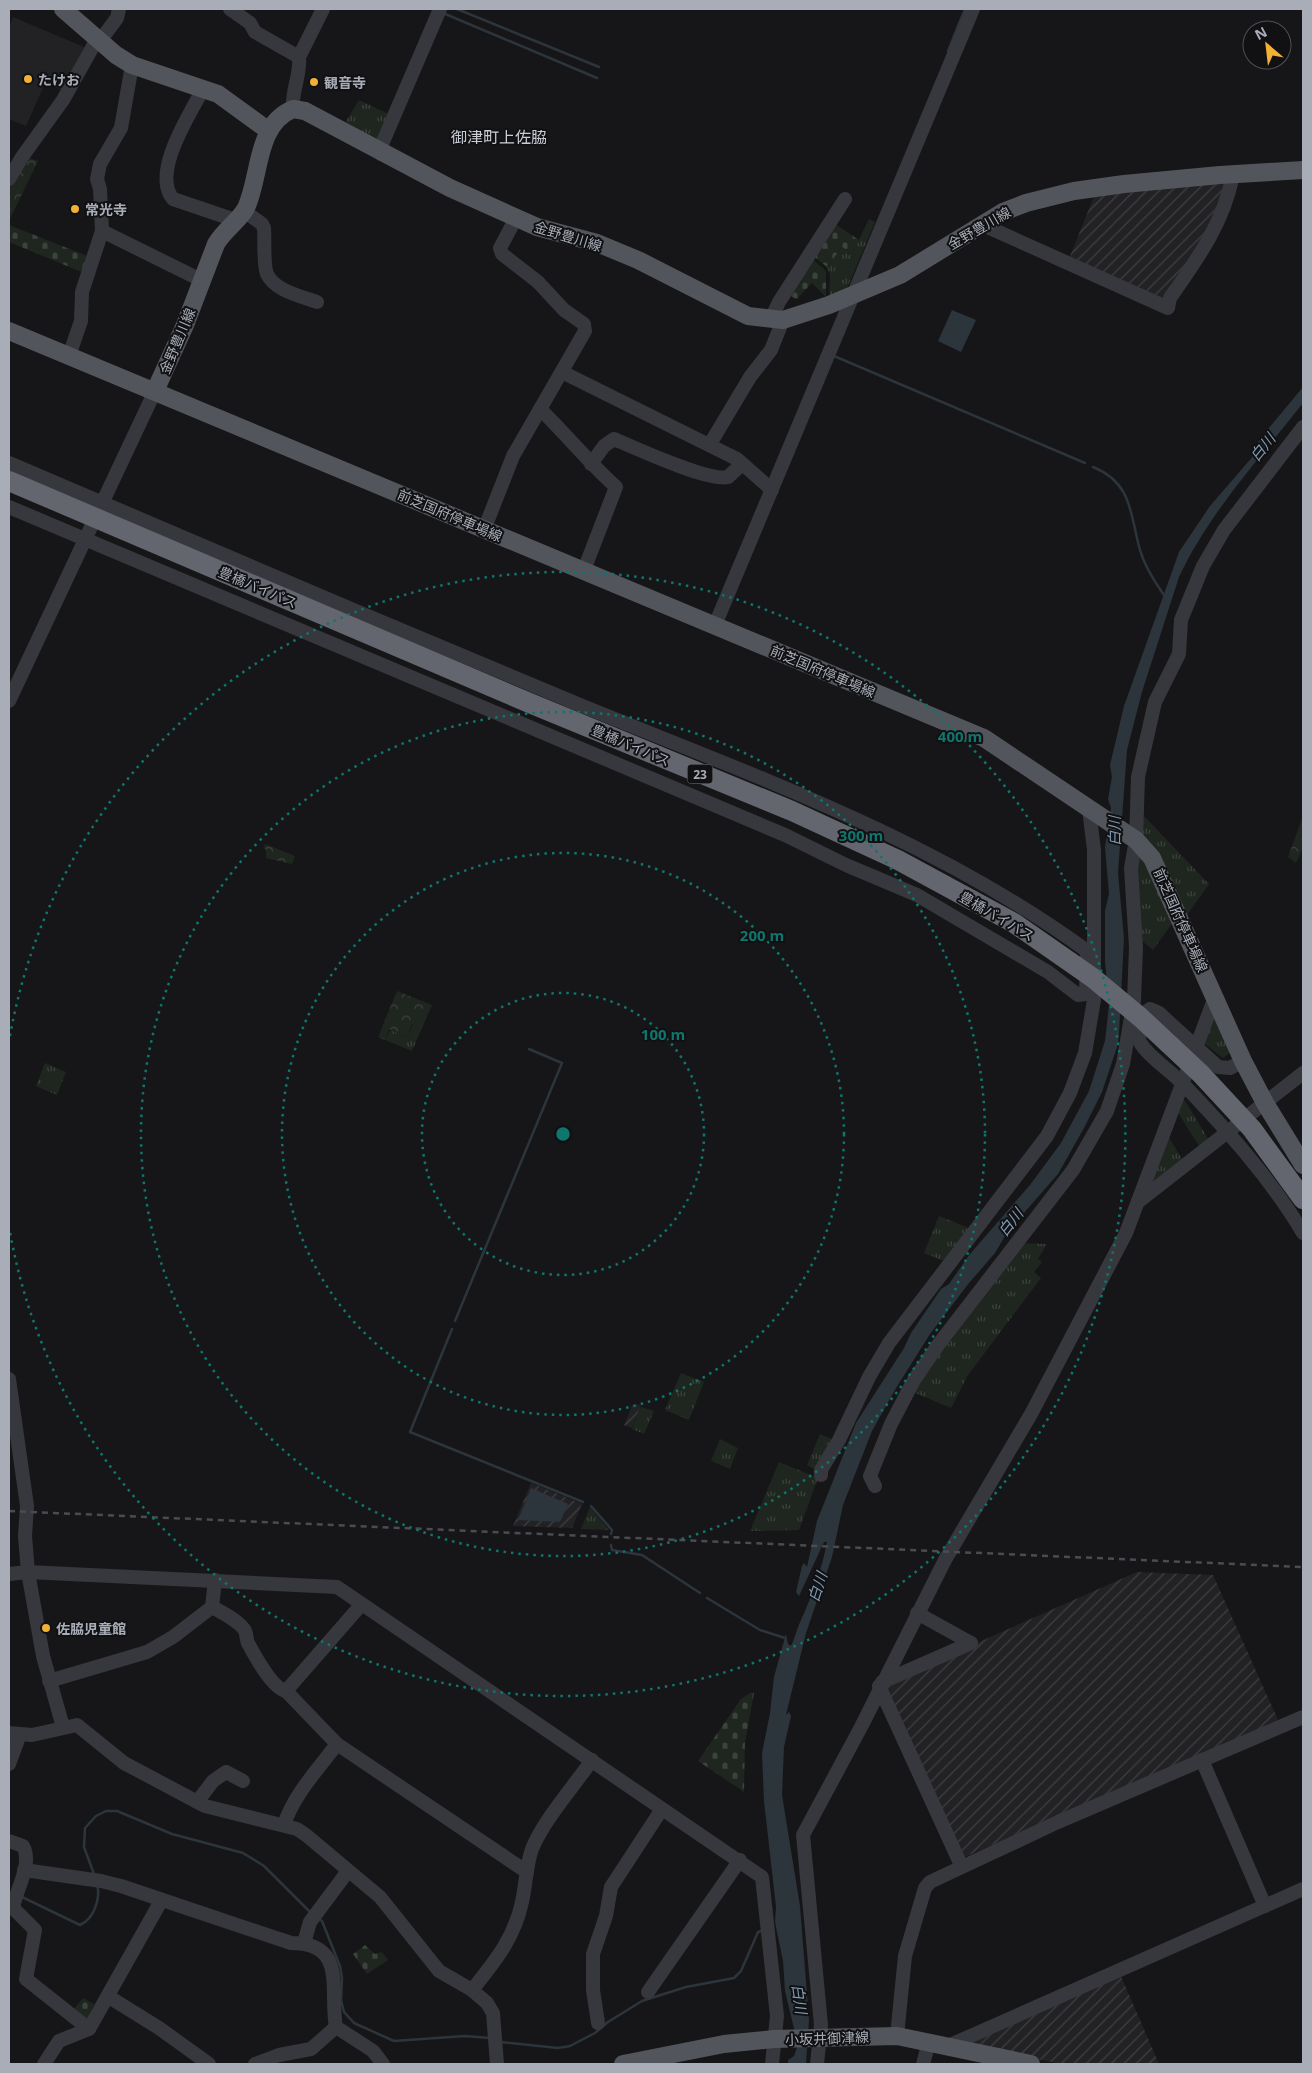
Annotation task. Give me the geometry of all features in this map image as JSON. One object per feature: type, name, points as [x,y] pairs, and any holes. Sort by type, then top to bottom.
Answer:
[{"type":"highway","name":"豊橋バイパス","points":[[9,474],[794,806],[902,856],[1019,919],[1098,975],[1145,1013],[1206,1070],[1257,1125],[1303,1187]]},
{"type":"highway","name":"豊橋バイパス","points":[[9,481],[532,704],[792,811],[898,860],[1014,923],[1093,978],[1140,1017],[1201,1074],[1252,1130],[1303,1199]]},
{"type":"main road","points":[[63,9],[98,40],[132,65],[218,94],[269,131]]},
{"type":"main road","name":"金野豊川線","points":[[9,331],[156,391],[203,281],[216,244],[240,216],[251,196],[258,159],[269,131],[276,120],[293,109],[305,111],[381,154],[516,218],[538,227],[597,243],[748,316],[777,319],[852,296],[900,275],[1003,212],[1026,203],[1074,191],[1124,184],[1303,170]]},
{"type":"main road","name":"前芝国府停車場線","points":[[156,391],[984,738],[1134,838],[1152,858],[1158,868],[1243,1061],[1265,1103],[1303,1165]]},
{"type":"main road","name":"小坂井御津線","points":[[623,2064],[643,2062],[724,2044],[818,2037],[897,2036],[1031,2064]]},
{"type":"street","points":[[9,179],[22,156],[63,100],[98,40],[117,18],[119,9]]},
{"type":"street","points":[[230,9],[250,23],[255,32],[299,57]]},
{"type":"street","points":[[293,109],[292,102],[300,64],[299,57],[323,9]]},
{"type":"street","points":[[381,154],[382,144],[440,9]]},
{"type":"street","points":[[715,625],[973,9]]},
{"type":"street","points":[[69,356],[81,321],[82,292],[102,231],[100,189],[97,179],[100,164],[121,128],[132,65]]},
{"type":"street","points":[[203,89],[172,150],[166,170],[167,187],[173,199],[240,216],[262,224],[264,228],[268,275],[276,285],[317,302]]},
{"type":"street","points":[[983,225],[1168,308],[1170,298],[1205,246],[1222,215],[1228,201],[1233,175]]},
{"type":"street","points":[[710,444],[750,377],[771,350],[778,302],[845,199]]},
{"type":"street","points":[[484,530],[513,456],[585,331],[584,324],[564,310],[538,282],[502,254],[500,248],[516,218]]},
{"type":"street","points":[[102,231],[203,281]]},
{"type":"street","points":[[562,372],[660,422],[710,444],[742,464],[772,490]]},
{"type":"street","points":[[9,701],[156,391]]},
{"type":"street","points":[[540,410],[559,427],[590,464],[616,487],[584,570]]},
{"type":"street","points":[[875,1486],[870,1476],[891,1424],[914,1380],[1073,1170],[1107,1111],[1123,1064],[1134,1000],[1136,947],[1131,868],[1138,777],[1155,702],[1179,654],[1181,620],[1203,566],[1224,530],[1303,427]]},
{"type":"street","points":[[590,464],[604,446],[614,439],[663,460],[718,478],[728,477],[742,464]]},
{"type":"street","points":[[9,463],[436,646],[803,796],[933,855],[1064,934],[1087,951],[1086,994],[1078,994],[1048,972],[917,895],[846,865],[785,835],[9,507]]},
{"type":"street","points":[[422,681],[436,646]]},
{"type":"street","points":[[652,779],[667,740]]},
{"type":"street","points":[[785,835],[803,796]]},
{"type":"street","points":[[821,1475],[821,1470],[839,1440],[851,1410],[889,1344],[1047,1136],[1070,1093],[1085,1053],[1094,1000],[1094,850],[1092,811]]},
{"type":"street","points":[[917,895],[933,855]]},
{"type":"street","points":[[1048,972],[1064,934]]},
{"type":"street","points":[[817,2064],[818,2037],[803,1835],[861,1726],[917,1613],[950,1552],[1031,1414],[1126,1233],[1215,997]]},
{"type":"street","points":[[1243,1061],[1230,1068],[1218,1067],[1195,1048],[1160,1013],[1150,1009],[1146,1011],[1140,1032],[1141,1044],[1182,1083],[1226,1133],[1267,1182],[1303,1233]]},
{"type":"street","points":[[1138,1202],[1303,1073]]},
{"type":"street","points":[[9,1379],[27,1506],[25,1536],[28,1572],[49,1681],[63,1727]]},
{"type":"street","points":[[9,1574],[28,1572],[329,1585],[337,1587],[740,1860],[762,1877],[777,2016],[777,2039],[772,2064]]},
{"type":"street","points":[[49,1681],[147,1652],[173,1637],[212,1607],[216,1580]]},
{"type":"street","points":[[286,1691],[361,1605]]},
{"type":"street","points":[[212,1607],[229,1616],[245,1630],[247,1642],[279,1690],[286,1691],[336,1744],[527,1872]]},
{"type":"street","points":[[881,1684],[971,1643],[917,1613]]},
{"type":"street","points":[[881,1684],[961,1866]]},
{"type":"street","points":[[897,2036],[905,1956],[924,1888],[936,1877],[1303,1717]]},
{"type":"street","points":[[9,1764],[14,1733],[32,1735],[77,1725],[124,1763],[197,1802],[237,1815],[284,1826],[306,1835],[380,1897],[439,1972],[472,1990],[487,2003],[493,2012],[497,2064]]},
{"type":"street","points":[[284,1826],[287,1815],[304,1788],[336,1744]]},
{"type":"street","points":[[472,1990],[505,1948],[522,1903],[529,1858],[537,1838],[592,1760]]},
{"type":"street","points":[[1202,1760],[1265,1906]]},
{"type":"street","points":[[197,1802],[212,1781],[226,1772],[243,1781]]},
{"type":"street","points":[[598,2024],[594,1990],[593,1954],[594,1946],[606,1916],[611,1887],[662,1808]]},
{"type":"street","points":[[9,1841],[23,1846],[26,1852],[24,1870],[13,1901],[35,1930],[25,1974],[26,1979],[90,2029]]},
{"type":"street","points":[[648,1992],[740,1860]]},
{"type":"street","points":[[24,1870],[96,1881],[223,1919],[291,1943],[304,1943],[326,1955],[331,1962],[334,1972],[333,2012],[336,2027],[373,2051],[383,2064]]},
{"type":"street","points":[[304,1943],[310,1922],[348,1871]]},
{"type":"street","points":[[948,2046],[1303,1889]]},
{"type":"street","points":[[44,2064],[59,2041],[90,2029],[162,1901]]},
{"type":"street","points":[[109,1997],[159,2028],[209,2064]]},
{"type":"street","points":[[255,2064],[279,2055],[311,2049],[336,2027]]},
{"type":"street","points":[[923,2064],[929,2042]]},
{"type":"shaded area","name":"たけお","points":[[13,17],[84,47],[62,90],[45,83],[26,126],[9,119],[9,28]]},
{"type":"shaded area","points":[[1227,181],[1222,202],[1183,272],[1163,300],[1068,261],[1095,194]]},
{"type":"shaded area","points":[[637,1404],[641,1406],[632,1428],[624,1425],[632,1406]]},
{"type":"shaded area","points":[[531,1483],[582,1504],[572,1528],[513,1526]]},
{"type":"shaded area","points":[[1137,1572],[1213,1575],[1279,1722],[962,1858],[884,1684]]},
{"type":"shaded area","points":[[1120,1974],[1159,2064],[1062,2064],[959,2044]]},
{"type":"green space","points":[[359,100],[391,115],[376,143],[343,126]]},
{"type":"green space","points":[[26,157],[38,161],[9,221],[9,190]]},
{"type":"green space","points":[[869,219],[875,222],[845,293],[829,299],[830,275],[827,267],[842,247],[852,254]]},
{"type":"green space","points":[[832,222],[859,240],[852,254],[842,247],[827,267],[812,255]]},
{"type":"green space","points":[[9,225],[90,257],[84,273],[9,242]]},
{"type":"green space","points":[[811,258],[826,271],[826,297],[812,283],[797,299],[787,295]]},
{"type":"green space","points":[[1143,815],[1209,884],[1187,915],[1138,835]]},
{"type":"green space","points":[[1303,816],[1303,847],[1296,863],[1288,857]]},
{"type":"green space","points":[[265,844],[295,856],[292,864],[266,858]]},
{"type":"green space","points":[[1136,852],[1142,858],[1173,922],[1153,950],[1142,941]]},
{"type":"green space","points":[[397,991],[432,1005],[422,1028],[412,1024],[407,1037],[389,1029],[385,1040],[378,1037]]},
{"type":"green space","points":[[1213,1009],[1232,1051],[1223,1058],[1201,1041]]},
{"type":"green space","points":[[413,1024],[422,1028],[412,1051],[385,1040],[390,1030],[407,1037]]},
{"type":"green space","points":[[45,1063],[66,1072],[57,1095],[36,1086]]},
{"type":"green space","points":[[1180,1096],[1186,1102],[1210,1142],[1201,1149],[1175,1108]]},
{"type":"green space","points":[[1166,1133],[1184,1162],[1145,1193]]},
{"type":"green space","points":[[939,1216],[969,1228],[944,1261],[924,1253]]},
{"type":"green space","points":[[1020,1243],[1047,1244],[1038,1259],[1042,1262],[1034,1272],[1041,1278],[968,1375],[951,1408],[913,1392],[941,1347]]},
{"type":"green space","points":[[681,1373],[704,1382],[689,1420],[665,1410]]},
{"type":"green space","points":[[641,1407],[654,1411],[644,1434],[632,1429]]},
{"type":"green space","points":[[820,1434],[834,1440],[816,1470],[807,1465]]},
{"type":"green space","points":[[720,1439],[738,1448],[730,1469],[711,1461]]},
{"type":"green space","points":[[779,1462],[818,1478],[799,1530],[750,1531]]},
{"type":"green space","points":[[590,1507],[609,1530],[581,1529]]},
{"type":"green space","points":[[750,1693],[754,1693],[745,1742],[744,1792],[698,1761],[741,1699]]},
{"type":"green space","points":[[365,1945],[375,1954],[382,1952],[388,1960],[367,1974],[353,1954]]},
{"type":"green space","points":[[83,1998],[94,2004],[87,2019],[74,2009]]},
{"type":"water","points":[[952,310],[976,320],[961,352],[938,341]]},
{"type":"water","name":"白川","points":[[1303,387],[1303,403],[1236,487],[1191,553],[1179,577],[1142,692],[1127,750],[1118,873],[1124,938],[1118,1044],[1102,1092],[1058,1174],[1008,1231],[995,1253],[969,1283],[930,1334],[896,1388],[872,1431],[843,1505],[832,1557],[806,1633],[786,1715],[789,1712],[791,1716],[784,1747],[782,1795],[800,1906],[809,2020],[806,2064],[788,2064],[788,2060],[794,2056],[798,2045],[785,1991],[783,1961],[775,1922],[776,1907],[764,1801],[762,1753],[770,1713],[774,1677],[786,1634],[788,1644],[791,1646],[816,1582],[827,1542],[824,1542],[799,1596],[796,1592],[802,1566],[804,1563],[807,1567],[817,1521],[856,1423],[904,1348],[911,1333],[941,1289],[949,1284],[970,1254],[1030,1185],[1061,1143],[1089,1091],[1105,1041],[1109,1005],[1105,961],[1105,911],[1109,894],[1105,847],[1111,808],[1108,799],[1112,777],[1110,765],[1124,706],[1179,552],[1210,506],[1254,455],[1259,440]]},
{"type":"water","points":[[531,1488],[568,1504],[560,1522],[518,1520]]},
{"type":"waterway","points":[[457,9],[599,67]]},
{"type":"waterway","points":[[948,51],[965,9]]},
{"type":"waterway","points":[[443,13],[597,78]]},
{"type":"waterway","points":[[834,356],[1085,463]]},
{"type":"waterway","points":[[1093,467],[1106,474],[1123,491],[1128,501],[1142,556],[1150,574],[1164,595]]},
{"type":"waterway","points":[[455,1321],[562,1063],[529,1049]]},
{"type":"waterway","points":[[452,1329],[410,1432],[583,1502]]},
{"type":"waterway","points":[[591,1506],[612,1530],[611,1534]]},
{"type":"waterway","points":[[611,1545],[612,1550],[642,1555],[700,1593]]},
{"type":"waterway","points":[[707,1598],[760,1630],[785,1638]]},
{"type":"waterway","points":[[94,1874],[84,1847],[85,1828],[96,1816],[106,1811],[117,1811],[172,1834],[243,1853],[264,1866],[311,1913]]},
{"type":"waterway","points":[[20,1896],[80,1925],[93,1913],[98,1895],[97,1884]]},
{"type":"waterway","points":[[319,1919],[322,1921],[340,1966],[342,1978],[341,2000],[344,2012],[354,2023],[394,2041],[465,2036],[490,2038]]},
{"type":"waterway","points":[[500,2042],[558,2048],[570,2046],[595,2033],[608,2022],[642,2001],[686,1987],[734,1978],[741,1971],[758,1932],[762,1931]]},
{"type":"railway","points":[[9,1511],[1303,1567]]},
{"type":"place","name":"たけお","points":[[28,79]]},
{"type":"place","name":"観音寺","points":[[314,82]]},
{"type":"place","name":"常光寺","points":[[75,209]]},
{"type":"place","name":"佐脇児童館","points":[[46,1628]]},
{"type":"district","name":"御津町上佐脇","points":[[499,137]]}]
